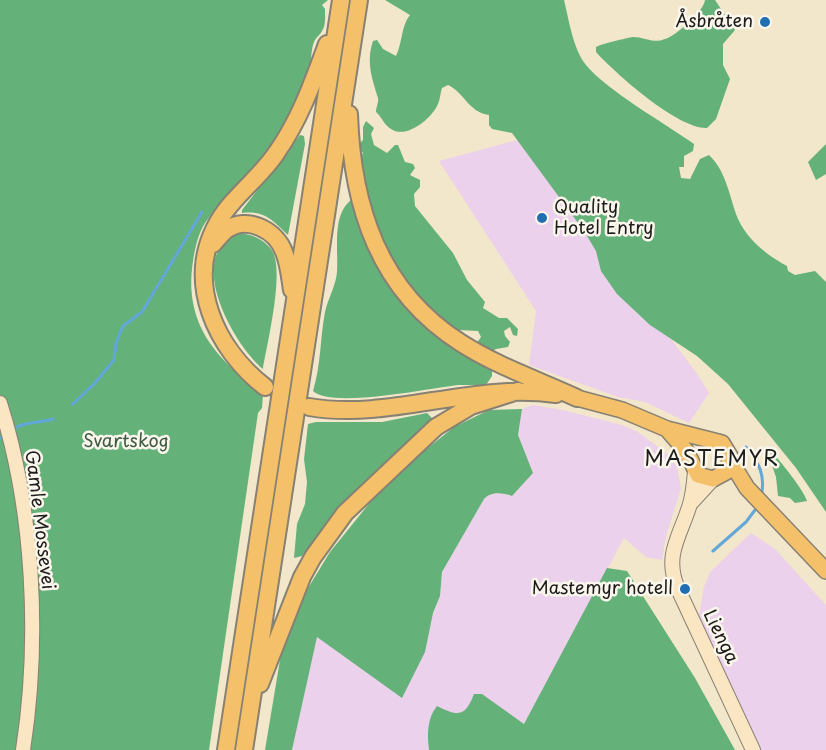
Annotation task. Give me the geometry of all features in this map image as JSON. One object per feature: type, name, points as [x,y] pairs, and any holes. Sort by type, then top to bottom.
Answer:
[{"type":"highway","points":[[244,750],[359,0]]},
{"type":"highway","points":[[265,387],[235,360],[213,322],[204,284],[208,249],[219,221],[263,171],[289,135],[310,88],[341,2]]},
{"type":"highway","points":[[226,750],[341,2]]},
{"type":"highway","points":[[347,78],[352,157],[359,204],[376,247],[399,286],[424,314],[461,343],[504,366],[577,398]]},
{"type":"highway","points":[[208,249],[225,231],[235,225],[245,224],[266,229],[274,236],[284,252],[294,304]]},
{"type":"highway","points":[[309,407],[327,410],[363,410],[467,394],[518,391],[577,398]]},
{"type":"highway","points":[[251,704],[270,662],[294,595],[313,557],[345,513],[436,427],[471,406],[518,391]]},
{"type":"main road","points":[[577,398],[622,410],[666,429],[704,441],[722,443],[728,450],[731,462],[747,488],[826,571]]},
{"type":"main road","name":"Gamle Mossevei","points":[[0,403],[10,439],[23,506],[31,613],[31,670],[23,750]]},
{"type":"main road","points":[[666,429],[705,479],[718,478],[747,488]]},
{"type":"main road","points":[[693,465],[696,446],[704,441]]},
{"type":"main road","points":[[718,478],[731,462]]},
{"type":"main road","name":"Lienga","points":[[693,465],[691,503],[674,543],[673,574],[753,750]]},
{"type":"main road","name":"Lienga","points":[[691,503],[718,478]]},
{"type":"shaded area","points":[[521,139],[698,375],[709,393],[689,423],[645,402],[618,397],[529,365],[536,311],[439,161]]},
{"type":"shaded area","points":[[533,405],[622,425],[638,432],[670,456],[677,467],[681,489],[666,536],[662,560],[646,557],[624,538],[524,724],[433,750],[292,750],[317,636],[402,697],[440,596],[442,572],[484,499],[489,494],[500,493],[512,496],[533,473],[518,435],[522,409]]},
{"type":"shaded area","points":[[751,533],[775,549],[826,605],[826,750],[760,750],[714,650],[698,622],[704,587],[710,572]]},
{"type":"green space","name":"Svartskog","points":[[0,0],[328,0],[322,5],[325,9],[323,29],[312,47],[310,64],[298,96],[263,157],[205,223],[197,241],[193,261],[191,284],[193,304],[207,338],[231,367],[263,394],[262,408],[258,413],[209,750],[0,750]]},
{"type":"green space","points":[[385,0],[564,0],[575,43],[586,65],[595,75],[694,144],[693,151],[684,156],[684,167],[679,167],[681,178],[690,179],[700,159],[709,155],[723,175],[736,214],[750,238],[764,251],[787,266],[788,271],[795,275],[815,271],[826,282],[826,512],[796,468],[728,384],[697,356],[650,325],[617,294],[601,271],[596,251],[584,231],[512,133],[492,129],[489,125],[489,115],[476,110],[448,85],[442,88],[434,111],[417,127],[404,132],[391,129],[387,125],[376,112],[378,100],[371,70],[371,49],[373,41],[377,40],[383,49],[396,56],[405,24],[410,15]]},
{"type":"green space","points":[[705,0],[715,0],[735,30],[723,44],[723,65],[730,79],[716,119],[707,128],[680,120],[664,110],[632,86],[596,52],[596,47],[633,37],[657,41],[670,37],[695,16]]},
{"type":"green space","points":[[366,121],[374,128],[371,134],[374,145],[387,153],[398,145],[405,162],[413,164],[415,168],[410,175],[420,180],[420,187],[414,194],[415,206],[453,253],[467,280],[485,302],[483,308],[499,318],[507,318],[518,329],[517,336],[513,335],[510,327],[504,331],[510,342],[508,347],[489,353],[476,344],[481,337],[478,331],[458,330],[451,327],[415,291],[388,251],[370,206],[364,182],[361,156],[363,153],[357,146],[363,140],[363,127]]},
{"type":"green space","points":[[300,135],[304,136],[305,144],[288,235],[263,215],[242,213],[242,210]]},
{"type":"green space","points":[[826,144],[826,174],[816,180],[808,162]]},
{"type":"green space","points":[[351,200],[363,238],[389,287],[420,317],[492,368],[492,376],[486,385],[458,385],[360,398],[323,396],[313,391],[318,371],[325,312],[336,277],[338,224],[345,207]]},
{"type":"green space","points":[[239,233],[253,236],[264,242],[271,249],[275,259],[276,289],[263,369],[233,331],[218,298],[214,281],[214,265],[218,251]]},
{"type":"green space","points":[[522,409],[518,435],[533,473],[512,496],[494,494],[484,499],[442,572],[440,596],[433,613],[425,652],[402,698],[317,637],[292,750],[265,750],[283,642],[305,593],[330,552],[389,479],[454,427],[489,410]]},
{"type":"green space","points":[[427,413],[433,419],[358,488],[302,556],[294,558],[297,524],[305,504],[307,482],[304,459],[308,424],[382,422]]},
{"type":"green space","points":[[766,448],[789,472],[807,501],[795,503],[790,498],[778,496],[776,477]]},
{"type":"green space","points":[[607,568],[627,571],[695,678],[735,750],[429,750],[428,727],[437,706],[450,712],[460,713],[471,702],[474,694],[482,694],[524,724]]},
{"type":"waterway","points":[[73,404],[96,382],[114,360],[116,343],[123,326],[142,312],[202,212]]},
{"type":"waterway","points":[[15,428],[24,424],[53,419]]},
{"type":"waterway","points":[[746,447],[755,458],[762,476],[761,497]]},
{"type":"waterway","points":[[713,551],[746,522],[758,506]]},
{"type":"place","name":"Åsbråten","points":[[765,22]]},
{"type":"place","name":"Quality Hotel Entry","points":[[542,218]]},
{"type":"place","name":"Mastemyr hotell","points":[[685,589]]},
{"type":"district","name":"MASTEMYR","points":[[712,460]]}]
